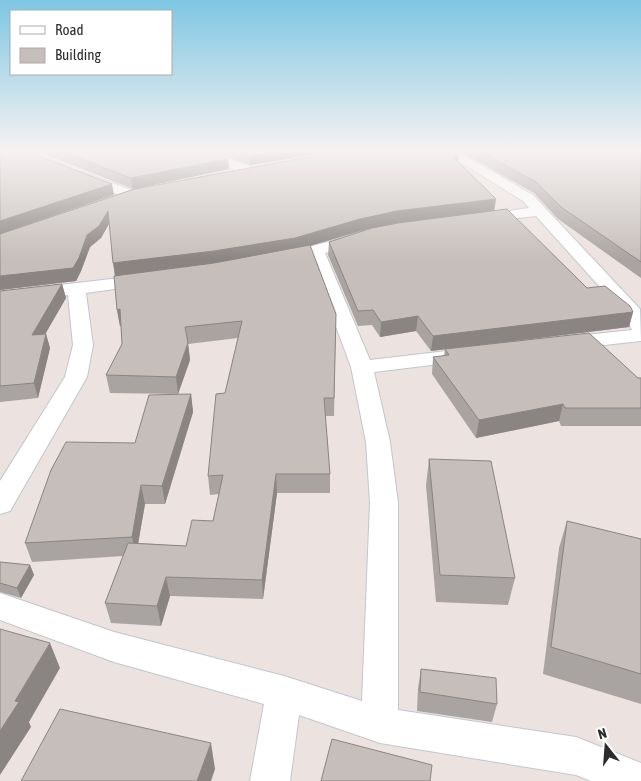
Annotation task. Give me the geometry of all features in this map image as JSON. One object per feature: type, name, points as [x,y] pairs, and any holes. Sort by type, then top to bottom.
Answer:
[{"type":"street","points":[[116,201],[137,194],[118,187]]},
{"type":"street","points":[[514,187],[528,198],[638,318]]},
{"type":"street","points":[[465,220],[539,211]]},
{"type":"street","points":[[265,262],[375,234]]},
{"type":"street","points":[[316,250],[362,367],[378,442],[384,502],[380,725]]},
{"type":"street","points":[[0,298],[162,278]]},
{"type":"street","points":[[0,504],[76,377],[83,345],[76,290]]},
{"type":"street","points":[[545,346],[641,335]]},
{"type":"street","points":[[362,367],[487,353]]},
{"type":"street","points":[[0,606],[114,646],[284,693],[380,725],[576,756],[614,770],[635,781]]},
{"type":"street","points":[[270,781],[284,693]]},
{"type":"building","points":[[0,187],[102,187],[0,221]]},
{"type":"building","points":[[143,187],[484,187],[496,199],[397,211],[360,219],[295,238],[214,251],[113,263],[108,211],[99,226],[87,235],[79,258],[73,268],[0,276],[0,234]]},
{"type":"building","points":[[541,187],[641,187],[641,262],[561,207]]},
{"type":"building","points":[[507,209],[587,288],[605,286],[630,306],[633,312],[433,336],[418,316],[381,322],[373,310],[358,311],[329,242],[372,228],[398,223]]},
{"type":"building","points":[[310,245],[336,314],[334,398],[324,398],[330,474],[276,474],[262,580],[166,577],[157,606],[105,603],[128,543],[186,546],[192,520],[213,521],[223,475],[208,476],[216,394],[225,393],[242,321],[185,327],[188,343],[176,377],[106,375],[122,344],[120,309],[117,310],[114,276],[214,263]]},
{"type":"building","points":[[62,284],[32,335],[46,334],[34,383],[0,386],[0,291]]},
{"type":"building","points":[[589,333],[638,378],[641,378],[641,408],[565,408],[563,404],[479,420],[433,357],[449,355],[445,349]]},
{"type":"building","points":[[191,394],[162,486],[141,485],[132,537],[25,543],[51,470],[66,442],[135,443],[149,395]]},
{"type":"building","points":[[429,459],[491,461],[515,578],[440,575]]},
{"type":"building","points":[[567,521],[641,539],[641,674],[551,647]]},
{"type":"building","points":[[0,562],[30,565],[17,588],[0,583]]},
{"type":"building","points":[[0,629],[50,643],[15,701],[19,702],[0,731]]},
{"type":"building","points":[[421,669],[496,678],[497,704],[420,692]]},
{"type":"building","points":[[60,709],[211,743],[197,781],[21,781]]},
{"type":"building","points":[[332,739],[432,765],[430,781],[321,781]]}]
